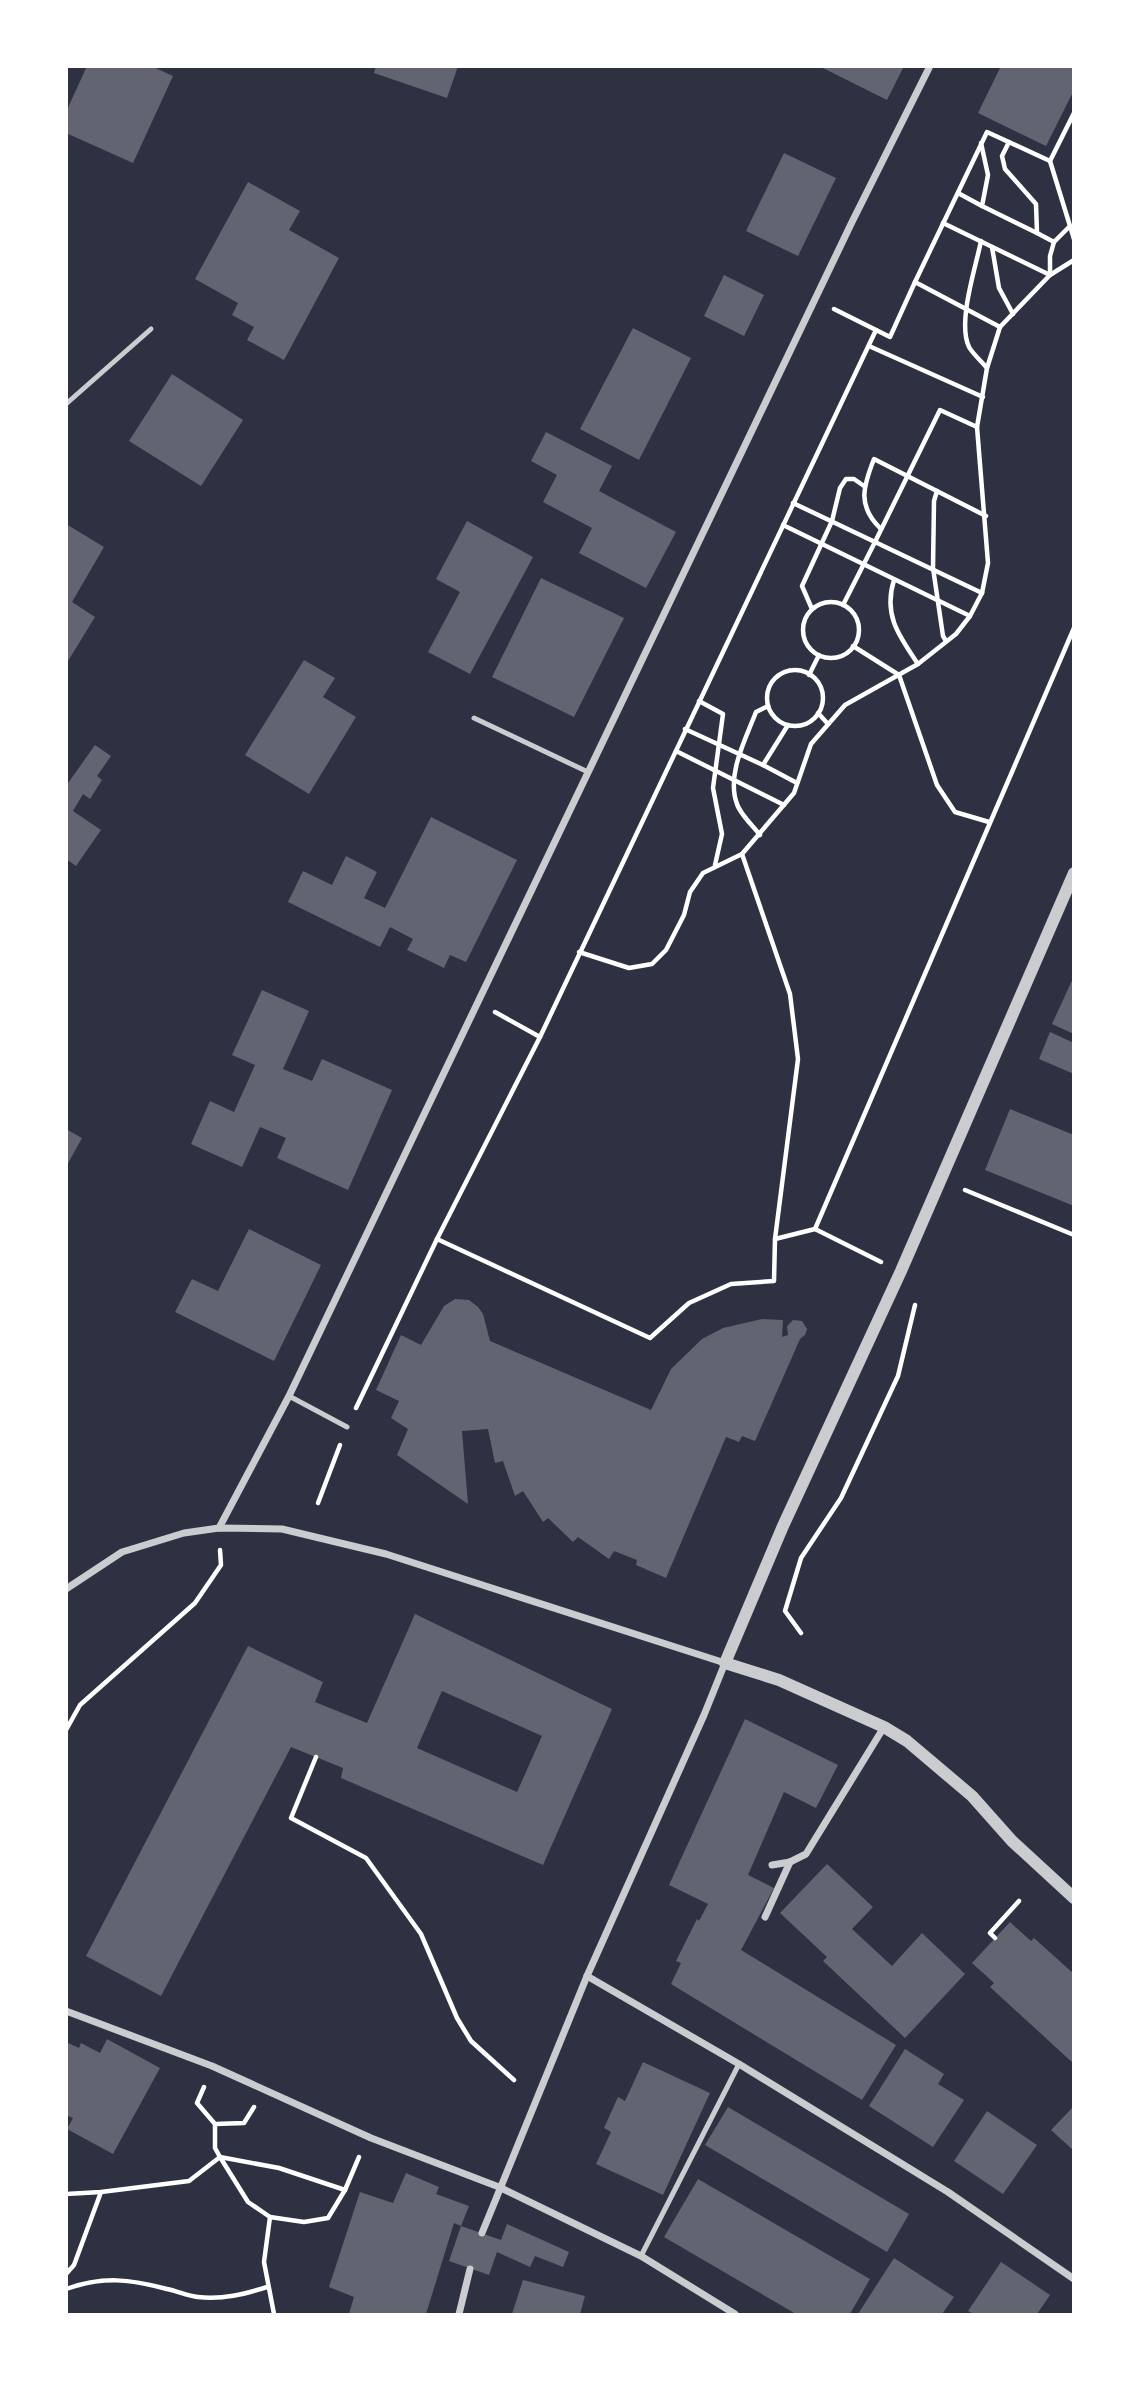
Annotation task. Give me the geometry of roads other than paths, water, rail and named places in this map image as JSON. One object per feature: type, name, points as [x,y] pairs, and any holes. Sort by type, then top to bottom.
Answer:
[{"type":"street","points":[[219,1528],[289,1396],[814,300],[930,66]]},
{"type":"street","points":[[482,2233],[587,1976],[704,1714],[783,1526],[901,1271],[1073,873]]},
{"type":"street","points":[[66,1589],[122,1552],[184,1533],[219,1528],[282,1529],[386,1554],[779,1680],[884,1727],[907,1741],[972,1796],[1012,1841],[1073,1898]]},
{"type":"street","points":[[772,1866],[806,1854],[884,1727]]},
{"type":"street","points":[[765,1917],[790,1861]]},
{"type":"street","points":[[587,1976],[739,2064],[948,2192],[1073,2279]]},
{"type":"street","points":[[66,2011],[212,2066],[371,2138],[499,2187],[641,2256],[735,2315]]},
{"type":"street","points":[[459,2315],[470,2269]]},
{"type":"lane","points":[[66,404],[151,329]]},
{"type":"lane","points":[[474,718],[588,772]]},
{"type":"lane","points":[[289,1396],[347,1427]]},
{"type":"lane","points":[[641,2256],[739,2064]]}]
